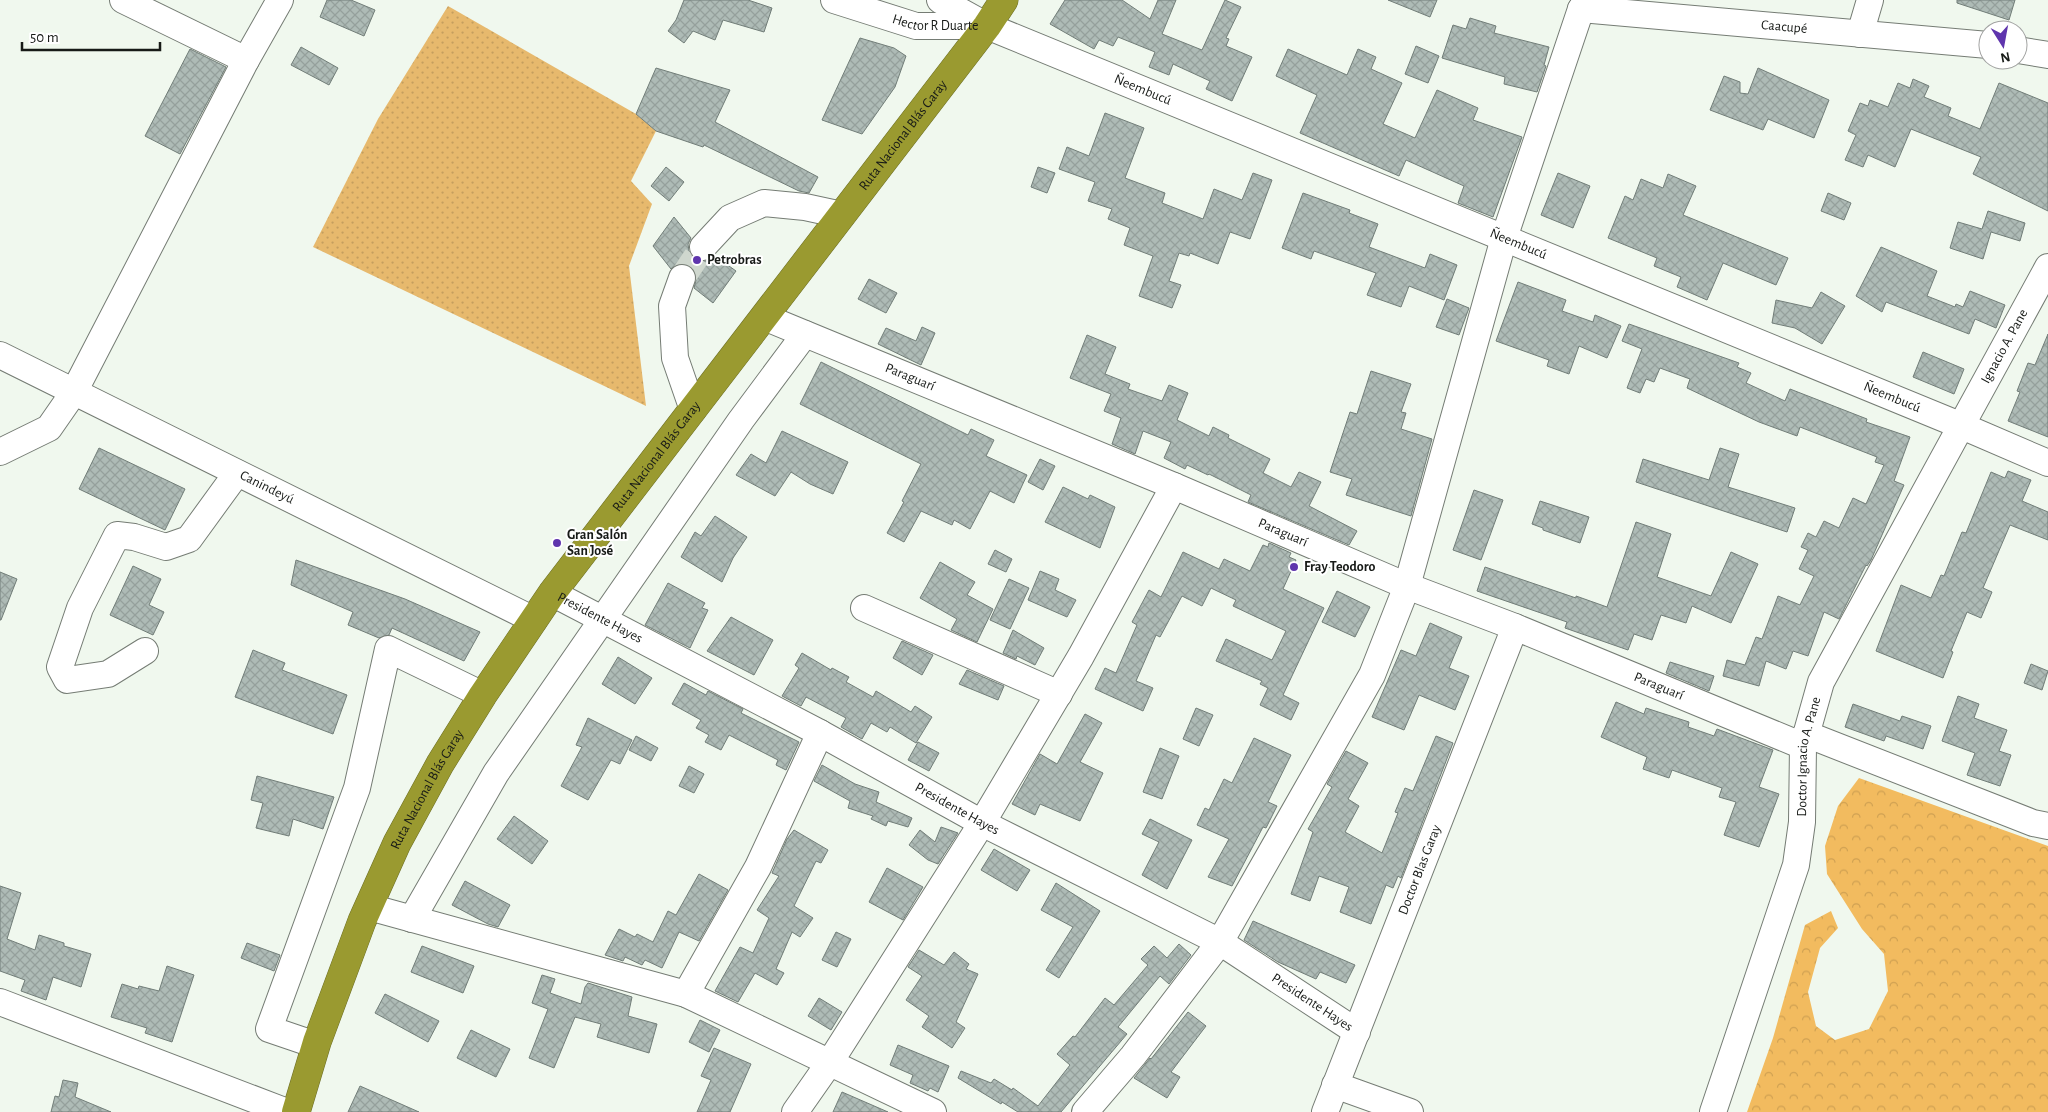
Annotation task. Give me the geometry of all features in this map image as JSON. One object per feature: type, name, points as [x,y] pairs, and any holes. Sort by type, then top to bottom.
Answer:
[{"type":"highway","name":"Ruta Nacional Blás Garay","points":[[296,1112],[316,1045],[368,907],[397,842],[440,764],[483,695],[552,593],[987,26],[1004,0]]},
{"type":"street","points":[[123,0],[246,60]]},
{"type":"street","points":[[0,452],[49,428],[74,392],[246,60],[280,0]]},
{"type":"street","name":"Hector R Duarte","points":[[834,0],[916,26],[987,26]]},
{"type":"street","name":"Hector R Duarte","points":[[940,0],[987,26]]},
{"type":"street","points":[[1860,34],[1870,0]]},
{"type":"street","points":[[1085,1112],[1133,1056],[1220,942],[1372,675],[1407,586],[1504,238],[1575,4]]},
{"type":"street","name":"Caacupé","points":[[1575,4],[1860,34],[1978,44]]},
{"type":"street","name":"Ñeembucú","points":[[987,26],[2048,463]]},
{"type":"street","points":[[2028,52],[2048,55]]},
{"type":"street","points":[[703,247],[730,218],[764,203],[805,207],[842,215]]},
{"type":"street","name":"Ignacio A. Pane","points":[[1962,426],[2048,267]]},
{"type":"street","points":[[682,278],[672,306],[675,358],[693,410]]},
{"type":"street","name":"Paraguarí","points":[[764,317],[1174,486],[1407,586],[1804,740],[2033,823],[2048,826]]},
{"type":"street","points":[[412,919],[496,772],[736,428],[805,334]]},
{"type":"street","name":"Canindeyú","points":[[0,355],[534,620]]},
{"type":"street","name":"Doctor Ignacio A. Pane","points":[[1713,1112],[1796,865],[1802,822],[1804,740],[1821,682],[1962,426]]},
{"type":"street","points":[[145,651],[108,674],[67,680],[60,667],[80,608],[117,535],[134,537],[166,548],[189,540],[238,473]]},
{"type":"street","points":[[796,1112],[830,1062],[982,823],[1082,656],[1174,486]]},
{"type":"street","name":"Presidente Hayes","points":[[552,593],[820,733],[982,823],[1220,942],[1357,1032]]},
{"type":"street","points":[[864,608],[1059,694]]},
{"type":"street","name":"Doctor Blas Garay","points":[[1325,1112],[1515,627]]},
{"type":"street","points":[[316,1045],[269,1029],[357,788],[388,649],[483,695]]},
{"type":"street","points":[[686,994],[758,867],[820,733]]},
{"type":"street","points":[[368,907],[686,994],[933,1112]]},
{"type":"street","points":[[0,1002],[287,1112]]},
{"type":"street","points":[[1335,1085],[1410,1112]]},
{"type":"shaded area","points":[[448,6],[636,114],[656,131],[631,181],[652,204],[629,266],[646,406],[313,247],[378,119]]},
{"type":"green space","points":[[1859,778],[2048,846],[2048,1112],[1747,1112],[1773,1038],[1805,925],[1831,911],[1838,928],[1820,948],[1808,992],[1816,1026],[1835,1040],[1869,1029],[1888,991],[1884,954],[1862,929],[1827,874],[1825,846],[1838,806]]},
{"type":"building","points":[[327,0],[351,0],[375,10],[364,36],[320,17]]},
{"type":"building","points":[[684,0],[748,0],[772,8],[764,32],[723,20],[715,40],[693,31],[684,43],[668,31],[676,20]]},
{"type":"building","points":[[1065,0],[1122,0],[1150,19],[1158,0],[1176,0],[1162,34],[1202,50],[1225,0],[1241,7],[1226,38],[1229,39],[1226,46],[1252,57],[1232,101],[1206,89],[1210,81],[1173,64],[1169,75],[1149,67],[1155,52],[1118,37],[1113,46],[1099,40],[1094,49],[1050,24]]},
{"type":"building","points":[[1388,0],[1437,0],[1430,17]]},
{"type":"building","points":[[1957,0],[2015,0],[2009,20],[1957,3]]},
{"type":"building","points":[[1470,18],[1496,26],[1494,33],[1549,47],[1544,65],[1546,66],[1537,92],[1504,84],[1505,77],[1442,58],[1453,25],[1466,29]]},
{"type":"building","points":[[860,38],[894,48],[906,56],[895,87],[862,134],[822,120]]},
{"type":"building","points":[[1416,46],[1439,56],[1428,83],[1405,74]]},
{"type":"building","points":[[301,47],[338,68],[329,85],[291,65]]},
{"type":"building","points":[[190,49],[226,67],[180,154],[145,136]]},
{"type":"building","points":[[1288,49],[1347,75],[1358,49],[1376,57],[1371,69],[1402,83],[1383,124],[1415,138],[1437,90],[1478,108],[1473,120],[1522,137],[1493,217],[1458,203],[1464,186],[1406,160],[1399,176],[1300,133],[1317,95],[1276,76]]},
{"type":"building","points":[[656,68],[730,90],[715,122],[818,177],[809,193],[799,191],[704,145],[703,147],[656,131],[636,114]]},
{"type":"building","points":[[1758,68],[1829,100],[1814,138],[1768,119],[1763,130],[1710,110],[1724,76],[1740,82],[1740,93],[1748,94]]},
{"type":"building","points":[[1913,79],[1929,86],[1924,97],[1951,108],[1948,116],[1980,129],[1999,83],[2048,103],[2048,211],[1973,174],[1981,157],[1911,129],[1895,167],[1868,155],[1863,167],[1845,160],[1856,135],[1848,131],[1860,103],[1868,106],[1870,100],[1888,107],[1898,83],[1910,88]]},
{"type":"building","points":[[1105,113],[1144,128],[1125,178],[1165,193],[1162,203],[1203,219],[1214,189],[1242,200],[1253,173],[1272,180],[1250,239],[1230,232],[1218,264],[1190,253],[1189,256],[1179,253],[1169,281],[1181,285],[1172,308],[1139,296],[1153,256],[1124,245],[1130,228],[1108,219],[1112,209],[1088,201],[1095,182],[1059,169],[1067,147],[1089,156]]},
{"type":"building","points":[[666,167],[684,182],[669,201],[651,186]]},
{"type":"building","points":[[1038,167],[1055,173],[1047,193],[1031,187]]},
{"type":"building","points":[[1558,173],[1590,186],[1573,228],[1541,215]]},
{"type":"building","points":[[1668,174],[1696,186],[1683,215],[1788,258],[1776,285],[1723,263],[1707,300],[1677,287],[1681,277],[1654,266],[1657,258],[1608,238],[1625,196],[1633,200],[1641,179],[1663,188]]},
{"type":"building","points":[[1303,193],[1350,210],[1349,213],[1378,224],[1369,247],[1425,268],[1430,254],[1457,265],[1444,300],[1409,286],[1401,307],[1367,295],[1376,273],[1314,251],[1311,259],[1282,248]]},
{"type":"building","points":[[1828,193],[1851,203],[1844,220],[1821,211]]},
{"type":"building","points":[[1988,211],[2025,223],[2020,241],[1991,232],[1983,259],[1950,248],[1958,222],[1982,229]]},
{"type":"building","points":[[674,217],[691,238],[688,244],[693,258],[699,261],[707,261],[715,256],[736,271],[713,303],[694,288],[697,276],[693,268],[687,264],[680,263],[671,269],[653,246]]},
{"type":"building","points":[[1881,247],[1937,271],[1927,296],[1955,307],[1956,304],[1963,307],[1970,291],[2005,305],[1996,328],[1975,319],[1969,334],[1886,302],[1882,312],[1856,296]]},
{"type":"building","points":[[869,279],[897,293],[886,313],[858,299]]},
{"type":"building","points":[[1518,282],[1566,300],[1562,311],[1593,322],[1595,315],[1621,326],[1607,358],[1579,346],[1569,374],[1547,366],[1549,360],[1496,341]]},
{"type":"building","points":[[1821,292],[1845,306],[1822,344],[1795,328],[1772,323],[1776,300],[1812,308]]},
{"type":"building","points":[[1447,299],[1469,308],[1459,335],[1436,327]]},
{"type":"building","points":[[1629,324],[1739,363],[1737,367],[1751,373],[1746,383],[1785,401],[1790,389],[1867,419],[1866,422],[1910,437],[1894,481],[1904,485],[1871,560],[1866,565],[1839,619],[1824,612],[1808,656],[1793,651],[1786,669],[1766,661],[1759,686],[1723,676],[1727,660],[1745,665],[1756,637],[1762,639],[1778,596],[1800,605],[1814,576],[1799,569],[1808,550],[1801,547],[1808,533],[1816,537],[1824,521],[1839,528],[1853,498],[1866,504],[1884,465],[1875,462],[1877,457],[1800,427],[1797,436],[1759,422],[1687,388],[1690,379],[1660,368],[1654,382],[1646,379],[1640,393],[1627,388],[1642,349],[1622,341]]},
{"type":"building","points":[[922,327],[935,333],[921,365],[878,344],[886,328],[916,341]]},
{"type":"building","points":[[2048,334],[2048,437],[2008,421],[2020,392],[2017,391],[2028,363],[2035,365]]},
{"type":"building","points":[[1087,335],[1116,347],[1105,374],[1130,384],[1128,389],[1162,401],[1169,385],[1188,393],[1177,420],[1209,436],[1213,427],[1229,435],[1228,438],[1270,459],[1263,473],[1291,487],[1299,472],[1321,482],[1309,506],[1357,531],[1349,545],[1248,502],[1251,495],[1209,474],[1187,465],[1185,469],[1164,458],[1171,442],[1143,431],[1135,454],[1112,444],[1121,418],[1104,411],[1111,394],[1070,378]]},
{"type":"building","points":[[1923,352],[1964,369],[1954,394],[1913,377]]},
{"type":"building","points":[[821,362],[968,435],[971,429],[994,440],[986,456],[1027,475],[1014,503],[990,491],[970,529],[954,520],[952,525],[921,511],[904,542],[887,533],[904,502],[902,501],[921,464],[800,404]]},
{"type":"building","points":[[1371,371],[1411,384],[1401,412],[1406,413],[1401,429],[1432,439],[1411,516],[1346,495],[1352,479],[1330,472],[1350,412],[1357,414]]},
{"type":"building","points":[[782,431],[848,462],[833,494],[810,484],[791,472],[775,496],[736,475],[751,454],[766,463]]},
{"type":"building","points":[[99,448],[185,489],[165,530],[79,489]]},
{"type":"building","points":[[1720,448],[1739,454],[1728,487],[1795,508],[1787,532],[1636,482],[1643,459],[1709,480]]},
{"type":"building","points":[[1040,459],[1055,466],[1043,490],[1028,482]]},
{"type":"building","points":[[2008,471],[2031,480],[2022,501],[2048,512],[2048,540],[2010,525],[1983,588],[1992,592],[1981,618],[1967,612],[1951,651],[1953,652],[1943,678],[1876,651],[1901,585],[1931,598],[1941,575],[1944,576],[1962,532],[1966,533],[1991,472],[2005,478]]},
{"type":"building","points":[[1063,487],[1088,499],[1090,495],[1115,507],[1100,548],[1045,522]]},
{"type":"building","points":[[1474,490],[1503,500],[1481,560],[1453,550]]},
{"type":"building","points":[[1540,501],[1589,517],[1580,543],[1543,530],[1543,528],[1532,524]]},
{"type":"building","points":[[715,516],[747,537],[733,558],[722,582],[681,557],[695,532],[701,536]]},
{"type":"building","points":[[1636,522],[1671,534],[1657,577],[1711,596],[1731,552],[1758,564],[1731,623],[1692,606],[1686,623],[1661,615],[1652,640],[1634,634],[1628,650],[1565,628],[1567,622],[1477,591],[1485,567],[1607,607]]},
{"type":"building","points":[[1269,543],[1291,553],[1289,557],[1296,560],[1283,589],[1324,608],[1283,695],[1299,703],[1291,720],[1260,705],[1268,688],[1260,684],[1262,681],[1216,661],[1226,639],[1272,660],[1286,631],[1233,606],[1236,600],[1211,588],[1202,606],[1182,596],[1160,637],[1156,635],[1136,681],[1153,688],[1143,711],[1095,689],[1105,668],[1116,673],[1137,625],[1132,622],[1149,590],[1161,597],[1183,552],[1219,569],[1224,559],[1250,571],[1263,545],[1268,547]]},
{"type":"building","points":[[995,550],[1012,559],[1006,572],[988,564]]},
{"type":"building","points":[[296,560],[405,599],[480,632],[464,661],[392,628],[389,635],[379,638],[348,625],[353,612],[291,585]]},
{"type":"building","points":[[940,562],[975,582],[967,595],[993,609],[977,642],[951,630],[957,619],[920,598]]},
{"type":"building","points":[[133,566],[161,579],[149,605],[164,612],[153,635],[110,615]]},
{"type":"building","points":[[1040,571],[1059,579],[1055,590],[1076,600],[1067,617],[1028,600]]},
{"type":"building","points":[[0,572],[17,579],[1,620],[0,620]]},
{"type":"building","points":[[1009,579],[1029,588],[1010,629],[990,620]]},
{"type":"building","points":[[668,583],[705,603],[702,608],[708,610],[690,648],[645,625]]},
{"type":"building","points":[[1337,591],[1370,607],[1355,637],[1322,622]]},
{"type":"building","points":[[731,617],[773,640],[754,675],[707,651]]},
{"type":"building","points":[[1430,623],[1462,637],[1449,668],[1469,676],[1455,710],[1419,695],[1404,730],[1372,717],[1401,650],[1416,656]]},
{"type":"building","points":[[1013,630],[1044,648],[1035,665],[1017,656],[1016,659],[1003,653]]},
{"type":"building","points":[[902,641],[933,655],[922,675],[893,658]]},
{"type":"building","points":[[253,650],[285,663],[282,670],[347,695],[333,734],[235,697]]},
{"type":"building","points":[[802,653],[831,670],[832,668],[849,677],[846,682],[873,697],[876,691],[911,712],[915,706],[932,717],[916,743],[890,727],[887,732],[871,723],[862,739],[841,727],[846,718],[806,697],[801,706],[782,696],[799,668],[795,665]]},
{"type":"building","points":[[618,657],[652,678],[635,704],[602,684]]},
{"type":"building","points":[[1670,662],[1714,676],[1709,691],[1666,673]]},
{"type":"building","points":[[2031,664],[2048,671],[2042,690],[2024,683]]},
{"type":"building","points":[[967,670],[1004,686],[998,700],[959,684]]},
{"type":"building","points":[[684,683],[706,695],[708,691],[743,709],[741,713],[799,742],[786,770],[776,765],[778,760],[729,735],[721,750],[705,742],[709,735],[696,728],[701,720],[672,704]]},
{"type":"building","points":[[1958,696],[1979,704],[1974,718],[2007,730],[1999,751],[2011,755],[2000,786],[1967,775],[1975,753],[1942,741]]},
{"type":"building","points":[[1616,702],[1644,714],[1646,708],[1689,722],[1688,727],[1714,736],[1717,729],[1773,750],[1759,787],[1779,794],[1759,847],[1724,835],[1736,802],[1719,797],[1722,788],[1672,770],[1669,778],[1643,769],[1647,757],[1601,737]]},
{"type":"building","points":[[1853,704],[1900,721],[1902,716],[1931,726],[1923,749],[1886,736],[1884,741],[1845,727]]},
{"type":"building","points":[[1196,708],[1213,715],[1199,746],[1183,739]]},
{"type":"building","points":[[1085,714],[1102,723],[1080,762],[1103,773],[1080,821],[1040,804],[1035,815],[1012,804],[1040,754],[1057,764]]},
{"type":"building","points":[[588,718],[632,740],[620,764],[611,760],[588,800],[561,786],[582,747],[576,745]]},
{"type":"building","points":[[636,736],[658,748],[651,761],[629,750]]},
{"type":"building","points":[[1436,736],[1453,743],[1401,878],[1398,876],[1393,888],[1386,885],[1371,924],[1340,912],[1349,887],[1319,876],[1310,901],[1291,894],[1313,832],[1308,829],[1332,787],[1327,784],[1346,751],[1368,763],[1348,799],[1359,806],[1345,832],[1382,853],[1398,813],[1395,812],[1405,788],[1413,791]]},
{"type":"building","points":[[1254,738],[1291,755],[1268,802],[1277,806],[1266,828],[1263,827],[1232,886],[1208,877],[1229,839],[1197,825],[1205,808],[1209,810],[1224,779],[1232,783]]},
{"type":"building","points":[[918,742],[939,753],[929,771],[908,760]]},
{"type":"building","points":[[1160,748],[1179,756],[1162,799],[1143,792]]},
{"type":"building","points":[[822,765],[855,784],[879,792],[876,802],[912,818],[908,827],[888,821],[886,826],[871,819],[873,816],[848,808],[850,801],[814,781]]},
{"type":"building","points":[[689,766],[704,774],[694,793],[679,786]]},
{"type":"building","points":[[257,776],[334,797],[323,829],[293,819],[289,836],[256,828],[263,803],[251,800]]},
{"type":"building","points":[[514,816],[548,841],[532,864],[497,839]]},
{"type":"building","points":[[1150,819],[1192,840],[1167,889],[1142,875],[1159,842],[1142,834]]},
{"type":"building","points":[[941,827],[958,833],[938,864],[928,860],[909,845],[920,830],[935,842]]},
{"type":"building","points":[[794,830],[828,850],[821,863],[816,861],[794,906],[813,918],[800,937],[792,932],[776,969],[784,973],[777,985],[755,973],[738,1002],[715,991],[740,947],[753,953],[769,918],[757,910],[779,876],[772,873],[787,839]]},
{"type":"building","points":[[994,849],[1030,870],[1017,891],[981,870]]},
{"type":"building","points":[[887,868],[923,887],[903,920],[869,902]]},
{"type":"building","points":[[699,874],[728,890],[699,941],[679,932],[662,968],[645,960],[642,965],[625,957],[623,961],[605,955],[619,929],[635,937],[637,934],[653,942],[668,911],[676,915]]},
{"type":"building","points":[[465,881],[510,905],[498,927],[488,924],[452,905]]},
{"type":"building","points":[[1056,883],[1100,911],[1059,978],[1046,970],[1073,927],[1041,910]]},
{"type":"building","points":[[0,886],[21,893],[7,939],[35,950],[39,935],[64,943],[64,946],[91,954],[81,987],[53,977],[46,1000],[21,991],[25,980],[0,971]]},
{"type":"building","points":[[1253,921],[1355,965],[1346,983],[1320,972],[1316,979],[1278,962],[1244,940]]},
{"type":"building","points":[[836,932],[851,939],[837,967],[822,960]]},
{"type":"building","points":[[247,943],[280,955],[274,971],[241,958]]},
{"type":"building","points":[[1179,944],[1191,955],[1169,984],[1160,976],[1118,1027],[1127,1034],[1061,1112],[1018,1112],[958,1078],[961,1071],[991,1083],[994,1079],[1012,1090],[1013,1088],[1038,1106],[1070,1065],[1057,1054],[1073,1036],[1075,1037],[1105,998],[1114,1005],[1148,965],[1141,959],[1154,946],[1167,958]]},
{"type":"building","points":[[422,946],[474,966],[463,993],[411,972]]},
{"type":"building","points":[[919,950],[944,965],[954,952],[969,964],[966,969],[978,974],[956,1022],[965,1028],[952,1048],[922,1027],[929,1016],[906,1000],[922,976],[908,967]]},
{"type":"building","points":[[167,966],[194,975],[172,1042],[145,1033],[147,1028],[111,1017],[122,984],[138,989],[139,986],[159,991]]},
{"type":"building","points":[[542,975],[555,979],[550,993],[581,1004],[585,987],[588,983],[632,997],[628,1016],[657,1024],[649,1053],[597,1037],[601,1024],[575,1017],[554,1068],[529,1058],[548,1009],[532,1003]]},
{"type":"building","points":[[385,994],[439,1021],[428,1042],[375,1013]]},
{"type":"building","points":[[819,998],[842,1012],[831,1030],[808,1016]]},
{"type":"building","points":[[1188,1012],[1206,1026],[1171,1072],[1180,1077],[1167,1098],[1134,1078]]},
{"type":"building","points":[[700,1020],[720,1030],[709,1052],[689,1042]]},
{"type":"building","points":[[471,1030],[510,1049],[496,1077],[457,1058]]},
{"type":"building","points":[[898,1045],[949,1066],[938,1092],[930,1088],[928,1091],[910,1083],[913,1075],[890,1065]]},
{"type":"building","points":[[714,1048],[751,1064],[730,1112],[697,1112],[711,1080],[701,1076]]},
{"type":"building","points":[[63,1080],[78,1083],[75,1097],[111,1112],[51,1112],[55,1096],[59,1097]]},
{"type":"building","points":[[360,1086],[419,1112],[348,1112]]},
{"type":"building","points":[[842,1092],[888,1112],[833,1112]]},
{"type":"tunnel","points":[[682,278],[703,247]]},
{"type":"place","name":"Petrobras","points":[[697,260]]},
{"type":"place","name":"Gran Salón San José","points":[[557,543]]},
{"type":"place","name":"Fray Teodoro","points":[[1294,567]]}]
